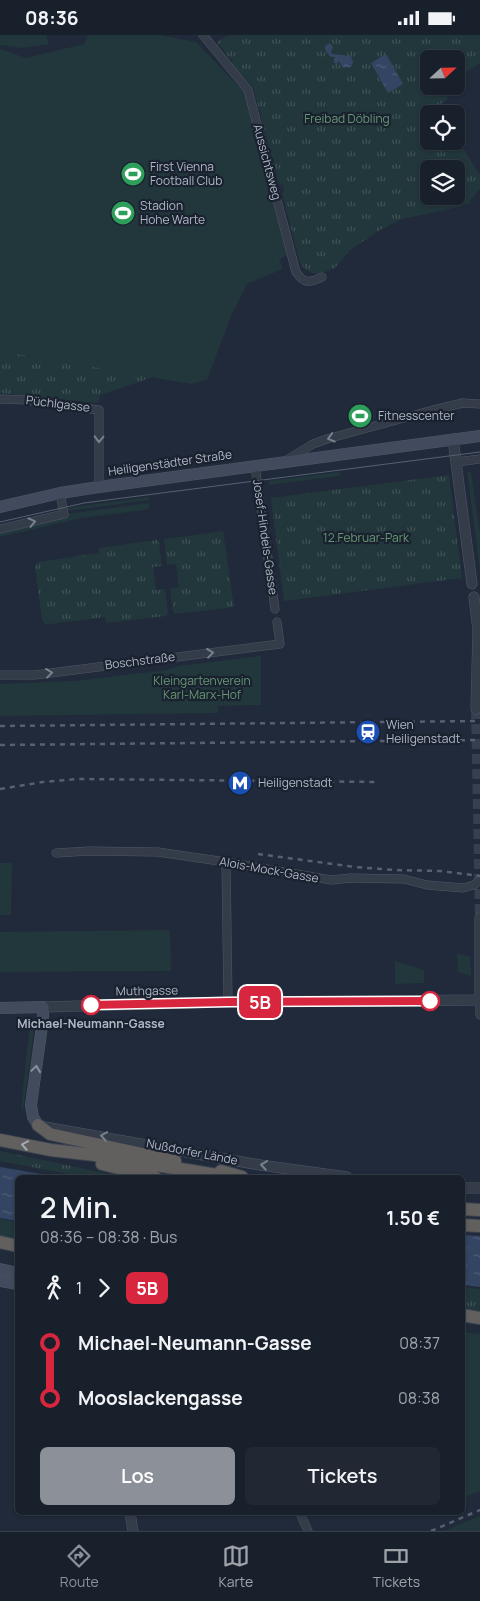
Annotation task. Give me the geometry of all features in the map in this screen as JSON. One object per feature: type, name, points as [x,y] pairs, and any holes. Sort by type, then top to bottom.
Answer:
[{"type":"highway","points":[[38,1125],[50,1134],[212,1168],[235,1175]]},
{"type":"highway","name":"Nußdorfer Lände","points":[[0,1140],[51,1150],[95,1155],[217,1175]]},
{"type":"highway","points":[[51,1150],[147,1175]]},
{"type":"highway","points":[[465,1202],[480,1203]]},
{"type":"highway","points":[[465,1209],[480,1211]]},
{"type":"highway","points":[[465,1225],[480,1226]]},
{"type":"highway","points":[[0,1242],[15,1244]]},
{"type":"highway","points":[[465,1316],[480,1318]]},
{"type":"main road","name":"Heiligenstädter Straße","points":[[0,507],[60,493],[99,487],[480,436]]},
{"type":"main road","name":"Muthgasse","points":[[0,1009],[43,1007]]},
{"type":"main road","points":[[38,1125],[33,1117],[31,1105],[44,1019],[43,1007]]},
{"type":"main road","points":[[0,1269],[15,1272]]},
{"type":"main road","points":[[0,1281],[15,1284]]},
{"type":"street","name":"Aussichtsweg","points":[[203,35],[248,90],[296,272],[305,281],[311,283],[322,277]]},
{"type":"street","name":"Püchlgasse","points":[[0,399],[26,400],[99,410],[99,487]]},
{"type":"street","name":"Heiligenstädter Straße","points":[[284,461],[312,444],[327,439],[433,410],[464,403],[480,403]]},
{"type":"street","points":[[453,439],[472,584]]},
{"type":"street","points":[[456,462],[480,459]]},
{"type":"street","name":"Josef-Hindels-Gasse","points":[[255,466],[276,609]]},
{"type":"street","points":[[0,529],[64,514],[60,493]]},
{"type":"street","points":[[474,597],[479,621],[476,709]]},
{"type":"street","name":"Boschstraße","points":[[0,675],[35,675],[280,644],[277,622]]},
{"type":"street","name":"Alois-Mock-Gasse","points":[[56,853],[89,851],[158,852],[331,881],[351,878],[404,879],[427,885],[463,887],[474,885],[480,880]]},
{"type":"street","points":[[226,862],[228,1002]]},
{"type":"street","points":[[480,918],[480,1015]]},
{"type":"street","name":"Muthgasse","points":[[43,1007],[228,1002],[480,1000]]},
{"type":"street","name":"Nußdorfer Lände","points":[[38,1125],[260,1165],[332,1175]]},
{"type":"street","points":[[465,1188],[480,1188]]},
{"type":"street","points":[[130,1515],[133,1531]]},
{"type":"street","points":[[301,1515],[308,1531]]},
{"type":"green space","points":[[0,35],[46,35],[49,44],[22,48],[0,45]]},
{"type":"green space","name":"First Vienna Football Club","points":[[88,35],[160,35],[196,42],[245,93],[287,255],[279,259],[283,269],[247,284],[231,316],[207,380],[191,384],[0,351],[0,49],[26,58],[84,44]]},
{"type":"green space","name":"Freibad Döbling","points":[[230,35],[480,35],[480,63],[465,72],[465,50],[420,50],[420,95],[448,95],[447,100],[439,105],[420,105],[420,150],[464,150],[480,175],[480,188],[465,204],[465,160],[420,160],[420,205],[464,205],[402,219],[380,230],[350,250],[335,268],[319,274],[312,273],[300,263],[282,193],[284,191],[283,185],[279,184],[253,87],[230,63],[233,60],[230,59],[217,42]]},
{"type":"green space","points":[[0,351],[153,377],[100,395],[98,403],[0,393]]},
{"type":"green space","points":[[339,472],[341,475],[339,476],[269,485],[269,481]]},
{"type":"green space","points":[[467,472],[471,472],[480,532],[480,570]]},
{"type":"green space","name":"12.Februar-Park","points":[[449,475],[462,578],[284,601],[271,498]]},
{"type":"green space","points":[[148,497],[149,500],[67,511],[67,508]]},
{"type":"green space","points":[[149,503],[149,509],[81,518],[0,537],[0,533],[65,517],[67,514]]},
{"type":"green space","points":[[223,531],[234,607],[175,614],[170,589],[179,587],[176,564],[167,565],[164,540]]},
{"type":"green space","points":[[157,540],[159,542],[162,566],[153,567],[156,590],[165,589],[168,613],[166,616],[106,623],[105,617],[50,624],[45,624],[42,620],[35,567],[38,562],[99,553],[99,548]]},
{"type":"green space","name":"Kleingartenverein Karl-Marx-Hof","points":[[261,656],[261,705],[218,706],[218,713],[0,716],[0,684],[76,681]]},
{"type":"green space","points":[[0,863],[12,863],[11,915],[0,915]]},
{"type":"green space","points":[[170,930],[171,971],[0,972],[0,932]]},
{"type":"green space","points":[[457,954],[470,956],[471,976],[458,972]]},
{"type":"green space","points":[[395,961],[424,970],[424,983],[395,984]]},
{"type":"green space","points":[[30,1023],[35,1023],[23,1110],[21,1107]]},
{"type":"green space","points":[[0,1151],[114,1175],[74,1175],[0,1161]]},
{"type":"green space","points":[[0,1219],[15,1222],[15,1240],[0,1237]]},
{"type":"green space","points":[[465,1287],[480,1289],[480,1311],[465,1308]]},
{"type":"green space","points":[[465,1332],[480,1334],[480,1491],[465,1497]]},
{"type":"green space","points":[[480,1516],[480,1531],[444,1531]]},
{"type":"water","points":[[330,43],[333,47],[332,54],[351,56],[353,62],[351,67],[343,68],[339,61],[337,64],[334,63],[334,59],[339,59],[338,58],[330,56],[325,50],[325,46]]},
{"type":"water","points":[[386,54],[403,84],[388,93],[371,63]]},
{"type":"water","points":[[0,1167],[47,1175],[15,1175],[15,1221],[0,1218]]},
{"type":"water","points":[[465,1235],[480,1236],[480,1287],[465,1285]]},
{"type":"tunnel","points":[[476,709],[480,918]]},
{"type":"tram line","points":[[0,522],[84,503],[480,452]]},
{"type":"railway","points":[[0,726],[480,721]]},
{"type":"railway","points":[[0,745],[480,740]]},
{"type":"railway","points":[[0,789],[78,779],[378,782]]},
{"type":"railway","points":[[258,854],[355,867],[440,871],[480,876]]},
{"type":"railway","points":[[431,1531],[480,1510]]},
{"type":"bus line","name":"5B","points":[[91,1005],[430,1001]]},
{"type":"place","name":"First Vienna Football Club","points":[[133,174]]},
{"type":"place","name":"Stadion Hohe Warte","points":[[123,213]]},
{"type":"place","name":"Fitnesscenter","points":[[360,416]]},
{"type":"place","name":"Wien Heiligenstadt","points":[[368,732]]},
{"type":"place","name":"Heiligenstadt","points":[[240,783]]},
{"type":"place","name":"Michael-Neumann-Gasse","points":[[91,1005]]}]
